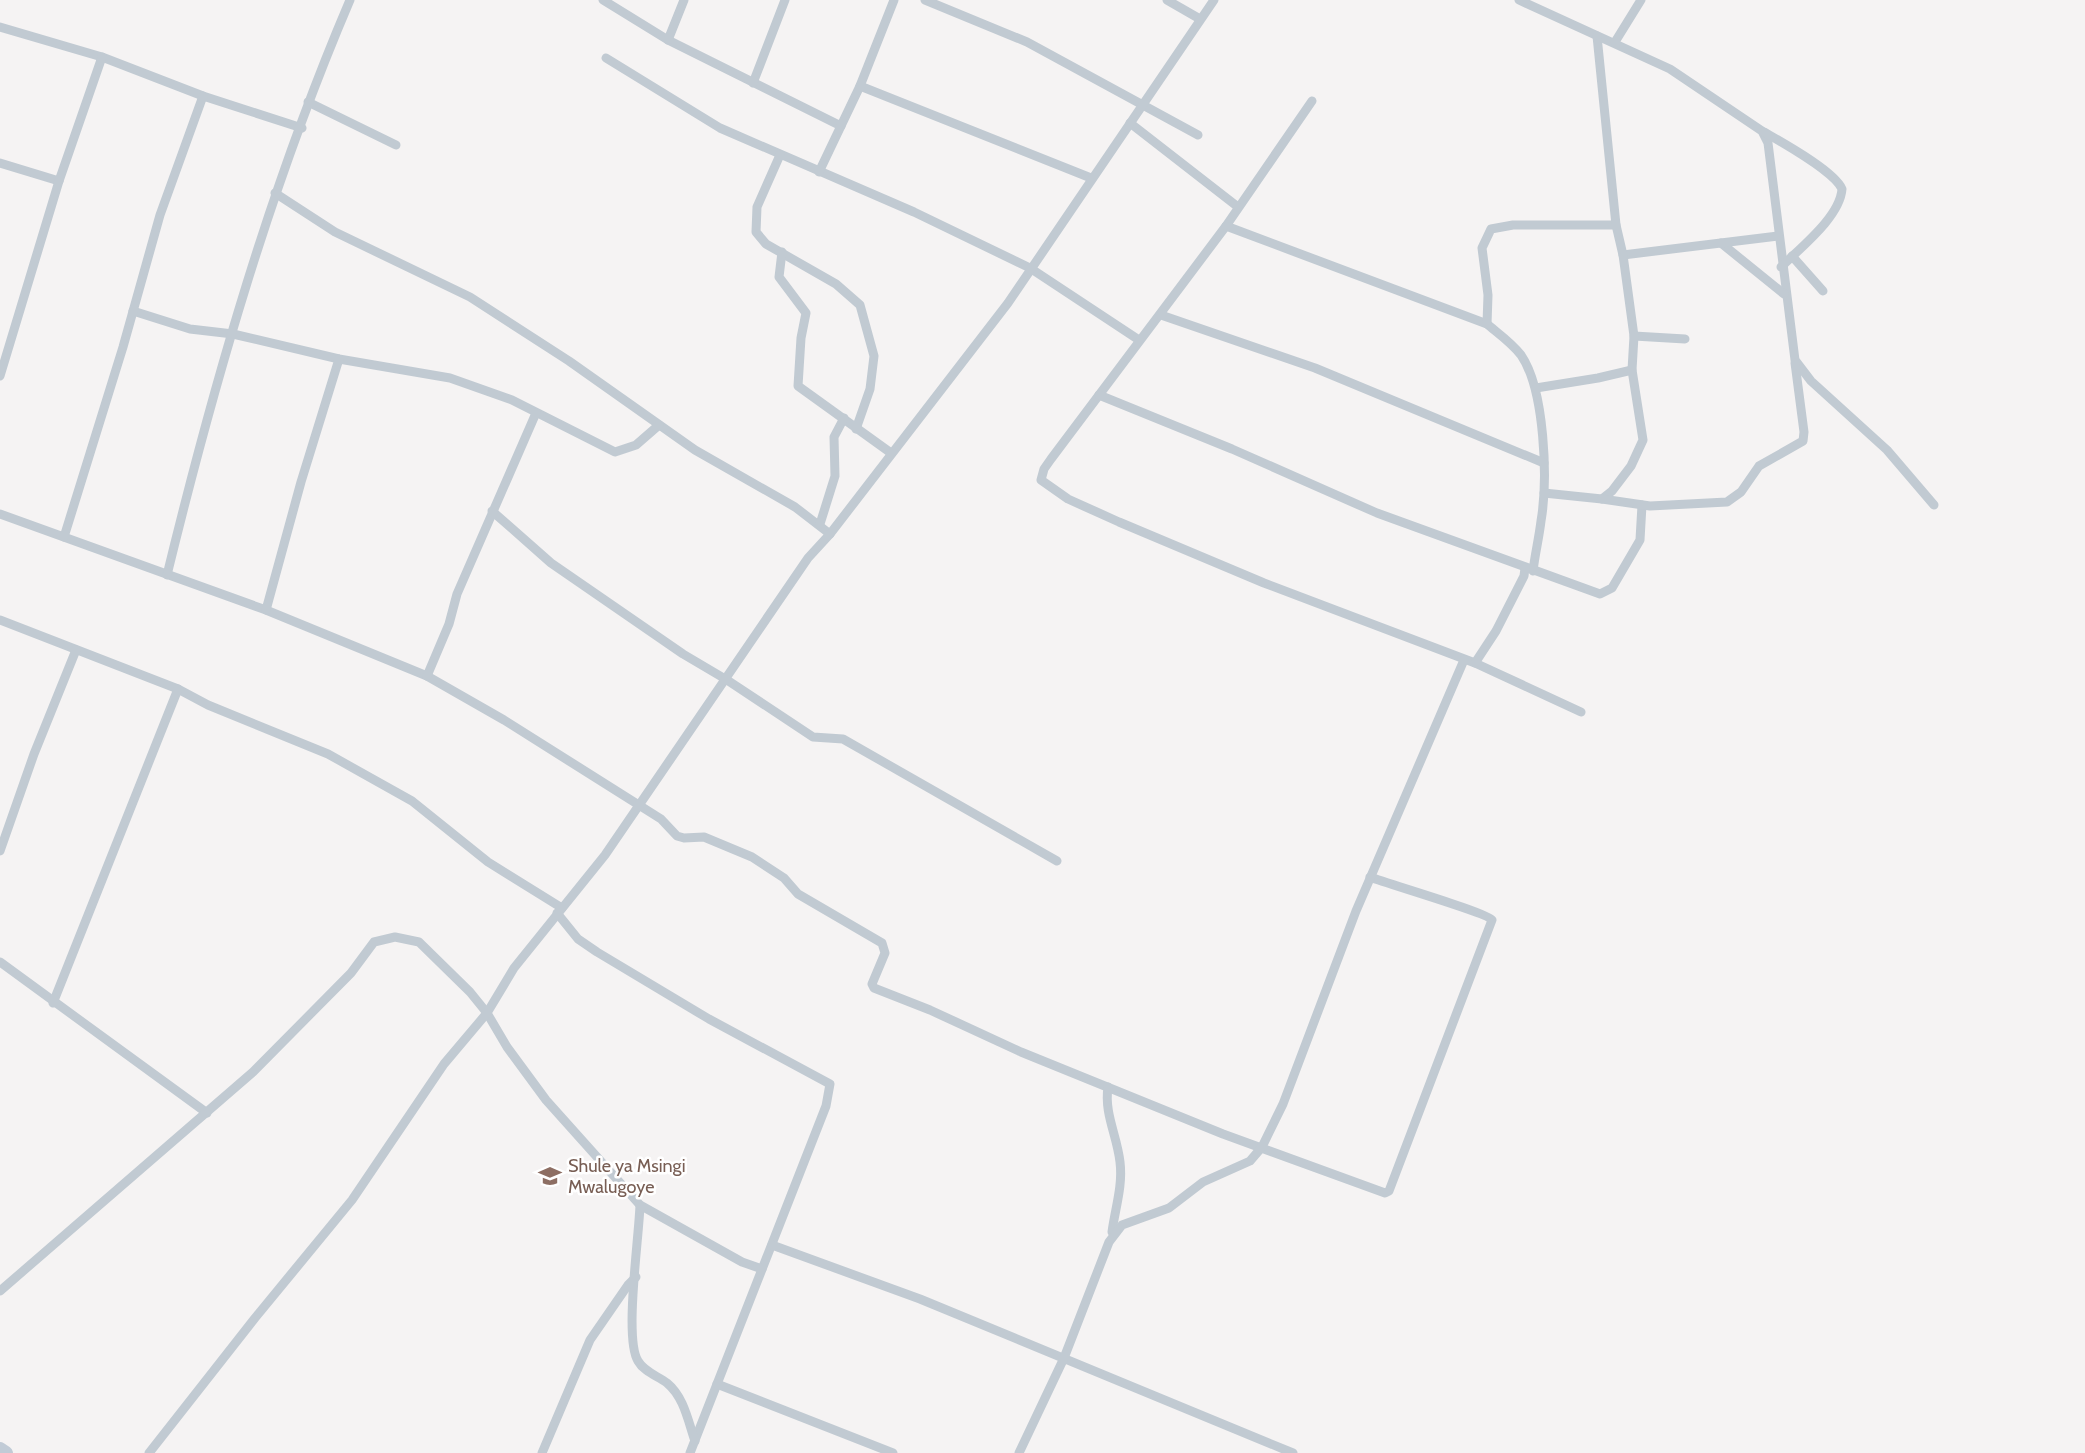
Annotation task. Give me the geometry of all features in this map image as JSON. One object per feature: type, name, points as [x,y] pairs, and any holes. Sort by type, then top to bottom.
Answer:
[{"type":"street","points":[[603,0],[668,40],[841,126]]},
{"type":"street","points":[[668,40],[684,0]]},
{"type":"street","points":[[753,83],[784,0]]},
{"type":"street","points":[[819,172],[860,86],[894,0]]},
{"type":"street","points":[[925,0],[1004,31],[1144,104],[1198,135]]},
{"type":"street","points":[[1167,0],[1200,19]]},
{"type":"street","points":[[149,1453],[255,1318],[352,1200],[444,1064],[487,1013],[514,968],[605,855],[727,680],[808,558],[830,534],[980,340],[1214,0]]},
{"type":"street","points":[[1520,0],[1670,69],[1809,160],[1838,182],[1842,189],[1840,202],[1830,216],[1781,267]]},
{"type":"street","points":[[1615,42],[1641,0]]},
{"type":"street","points":[[167,575],[201,439],[275,192],[302,128],[309,102],[347,1]]},
{"type":"street","points":[[0,27],[102,57],[203,96],[302,128]]},
{"type":"street","points":[[1597,36],[1616,225],[1623,255],[1634,336],[1632,370],[1643,437],[1642,445],[1631,466],[1612,491],[1602,499]]},
{"type":"street","points":[[0,376],[59,181],[102,57]]},
{"type":"street","points":[[606,58],[686,109],[780,156],[914,212],[1030,267],[1139,340]]},
{"type":"street","points":[[860,86],[1091,178]]},
{"type":"street","points":[[64,537],[134,311],[160,215],[203,96]]},
{"type":"street","points":[[1312,101],[1226,226],[1044,469],[1041,480],[1068,499],[1119,522],[1264,583],[1475,663],[1581,712]]},
{"type":"street","points":[[309,102],[396,145]]},
{"type":"street","points":[[1130,123],[1238,207]]},
{"type":"street","points":[[1544,493],[1642,505],[1687,506],[1727,502],[1741,492],[1759,466],[1800,444],[1804,432],[1781,267],[1768,143],[1762,131]]},
{"type":"street","points":[[780,156],[755,219],[759,238],[836,284],[860,305],[874,356],[870,389],[856,429]]},
{"type":"street","points":[[0,163],[59,181]]},
{"type":"street","points":[[275,192],[335,232],[470,297],[561,355],[659,425],[820,524],[830,534]]},
{"type":"street","points":[[1487,324],[1488,295],[1482,248],[1491,229],[1497,226],[1521,225],[1616,225]]},
{"type":"street","points":[[1226,226],[1487,324],[1521,356],[1536,387],[1544,463],[1544,493],[1529,570],[1496,631],[1475,663]]},
{"type":"street","points":[[1623,255],[1778,236]]},
{"type":"street","points":[[1720,243],[1785,294]]},
{"type":"street","points":[[782,252],[779,277],[806,313],[801,338],[798,386],[891,453]]},
{"type":"street","points":[[1792,256],[1823,291]]},
{"type":"street","points":[[134,311],[190,329],[233,334],[339,359],[450,378],[486,389],[615,452],[636,445],[659,425]]},
{"type":"street","points":[[1161,315],[1315,368],[1544,463]]},
{"type":"street","points":[[1634,336],[1685,339]]},
{"type":"street","points":[[266,610],[301,482],[339,359]]},
{"type":"street","points":[[1795,360],[1811,381],[1887,450],[1934,505]]},
{"type":"street","points":[[1536,387],[1598,378],[1632,370]]},
{"type":"street","points":[[1099,395],[1232,449],[1377,513],[1600,594],[1609,592],[1640,540],[1642,505]]},
{"type":"street","points":[[427,676],[492,511],[536,413]]},
{"type":"street","points":[[820,524],[835,476],[834,437],[844,418]]},
{"type":"street","points":[[492,511],[551,564],[683,654],[727,680],[814,738],[843,739],[1057,861]]},
{"type":"street","points":[[0,514],[266,610],[427,676],[504,720],[662,819],[677,836],[704,837],[752,857],[784,878],[798,894],[882,943],[885,953],[872,984],[874,988],[1108,1087],[1381,1193],[1389,1191],[1492,920],[1484,913],[1425,897],[1370,877]]},
{"type":"street","points":[[0,620],[178,689],[208,705],[328,754],[379,782],[412,801],[488,862],[560,910],[578,939],[597,952],[709,1019],[830,1084],[826,1106],[690,1453]]},
{"type":"street","points":[[0,851],[34,754],[76,650]]},
{"type":"street","points":[[1111,1238],[1122,1225],[1169,1208],[1203,1182],[1250,1161],[1262,1147],[1283,1104],[1370,877],[1464,660]]},
{"type":"street","points":[[53,1003],[178,689]]},
{"type":"street","points":[[0,1291],[252,1072],[351,973],[374,942],[383,938],[407,938],[419,942],[432,953],[487,1013],[507,1047],[546,1100],[640,1205],[742,1262],[762,1269]]},
{"type":"street","points":[[0,962],[53,1003],[207,1113]]},
{"type":"street","points":[[1019,1453],[1064,1358],[1111,1238],[1121,1172],[1118,1146],[1106,1109],[1108,1087]]},
{"type":"street","points":[[640,1205],[631,1327],[633,1351],[640,1365],[675,1390],[685,1409],[695,1441]]},
{"type":"street","points":[[772,1245],[920,1299],[1293,1453]]},
{"type":"street","points":[[542,1453],[590,1340],[628,1285],[636,1278]]},
{"type":"street","points":[[717,1384],[886,1452]]},
{"type":"street","points":[[0,1449],[6,1453]]},
{"type":"place","name":"Shule ya Msingi Mwalugoye","points":[[550,1176]]}]
